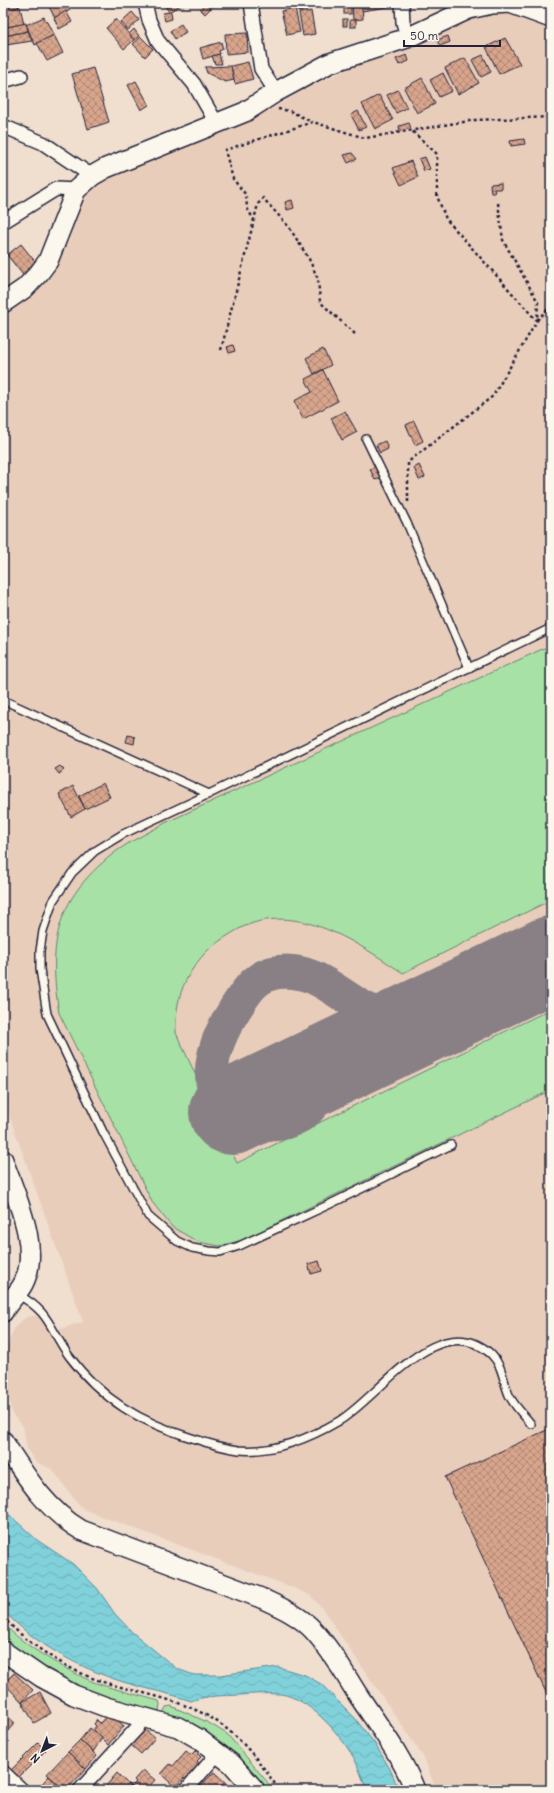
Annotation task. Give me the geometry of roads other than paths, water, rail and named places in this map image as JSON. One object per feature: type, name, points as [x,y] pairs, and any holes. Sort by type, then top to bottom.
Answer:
[{"type":"main road","points":[[3,303],[25,288],[48,260],[76,190],[92,176],[106,168],[245,112],[269,96],[330,63],[407,38],[469,8],[510,3],[551,18]]},
{"type":"main road","points":[[3,1160],[27,1231],[30,1262],[23,1284],[6,1306]]},
{"type":"main road","points":[[3,1441],[43,1499],[67,1522],[81,1530],[261,1598],[286,1609],[300,1618],[313,1630],[327,1647],[396,1752],[414,1790]]},
{"type":"main road","points":[[3,1651],[41,1677],[74,1695],[106,1707],[178,1727],[200,1739],[232,1764],[255,1790]]},
{"type":"street","points":[[145,3],[149,20],[158,41],[194,84],[217,124]]},
{"type":"street","points":[[251,3],[262,69],[269,96]]},
{"type":"street","points":[[402,3],[403,22],[407,38]]},
{"type":"street","points":[[3,81],[21,76]]},
{"type":"street","points":[[6,129],[43,143],[92,176]]},
{"type":"street","points":[[3,222],[56,189],[76,190]]},
{"type":"street","points":[[83,1789],[138,1727],[139,1716]]},
{"type":"street","points":[[186,1790],[218,1753]]},
{"type":"street","points":[[3,1772],[22,1790]]},
{"type":"lane","points":[[366,439],[407,523],[470,668]]},
{"type":"lane","points":[[450,1145],[328,1205],[239,1246],[220,1252],[192,1248],[177,1241],[148,1216],[103,1132],[47,1014],[41,985],[40,951],[48,913],[53,901],[63,885],[80,864],[95,851],[123,834],[209,794],[551,628]]},
{"type":"lane","points":[[3,700],[209,794]]},
{"type":"lane","points":[[6,1306],[32,1302],[44,1314],[64,1349],[80,1370],[103,1394],[127,1411],[165,1430],[214,1445],[240,1450],[256,1450],[300,1440],[339,1421],[355,1410],[408,1361],[422,1351],[448,1342],[460,1340],[482,1347],[492,1355],[502,1371],[510,1396],[531,1424]]},
{"type":"water","points":[[3,1509],[37,1540],[73,1564],[97,1588],[115,1614],[132,1632],[177,1669],[194,1675],[220,1675],[278,1667],[305,1675],[321,1684],[354,1717],[375,1744],[390,1769],[399,1790],[367,1790],[356,1762],[343,1741],[313,1710],[302,1702],[291,1697],[280,1694],[260,1694],[209,1697],[191,1701],[123,1682],[90,1670],[58,1654],[43,1644],[29,1634],[3,1610]]}]
